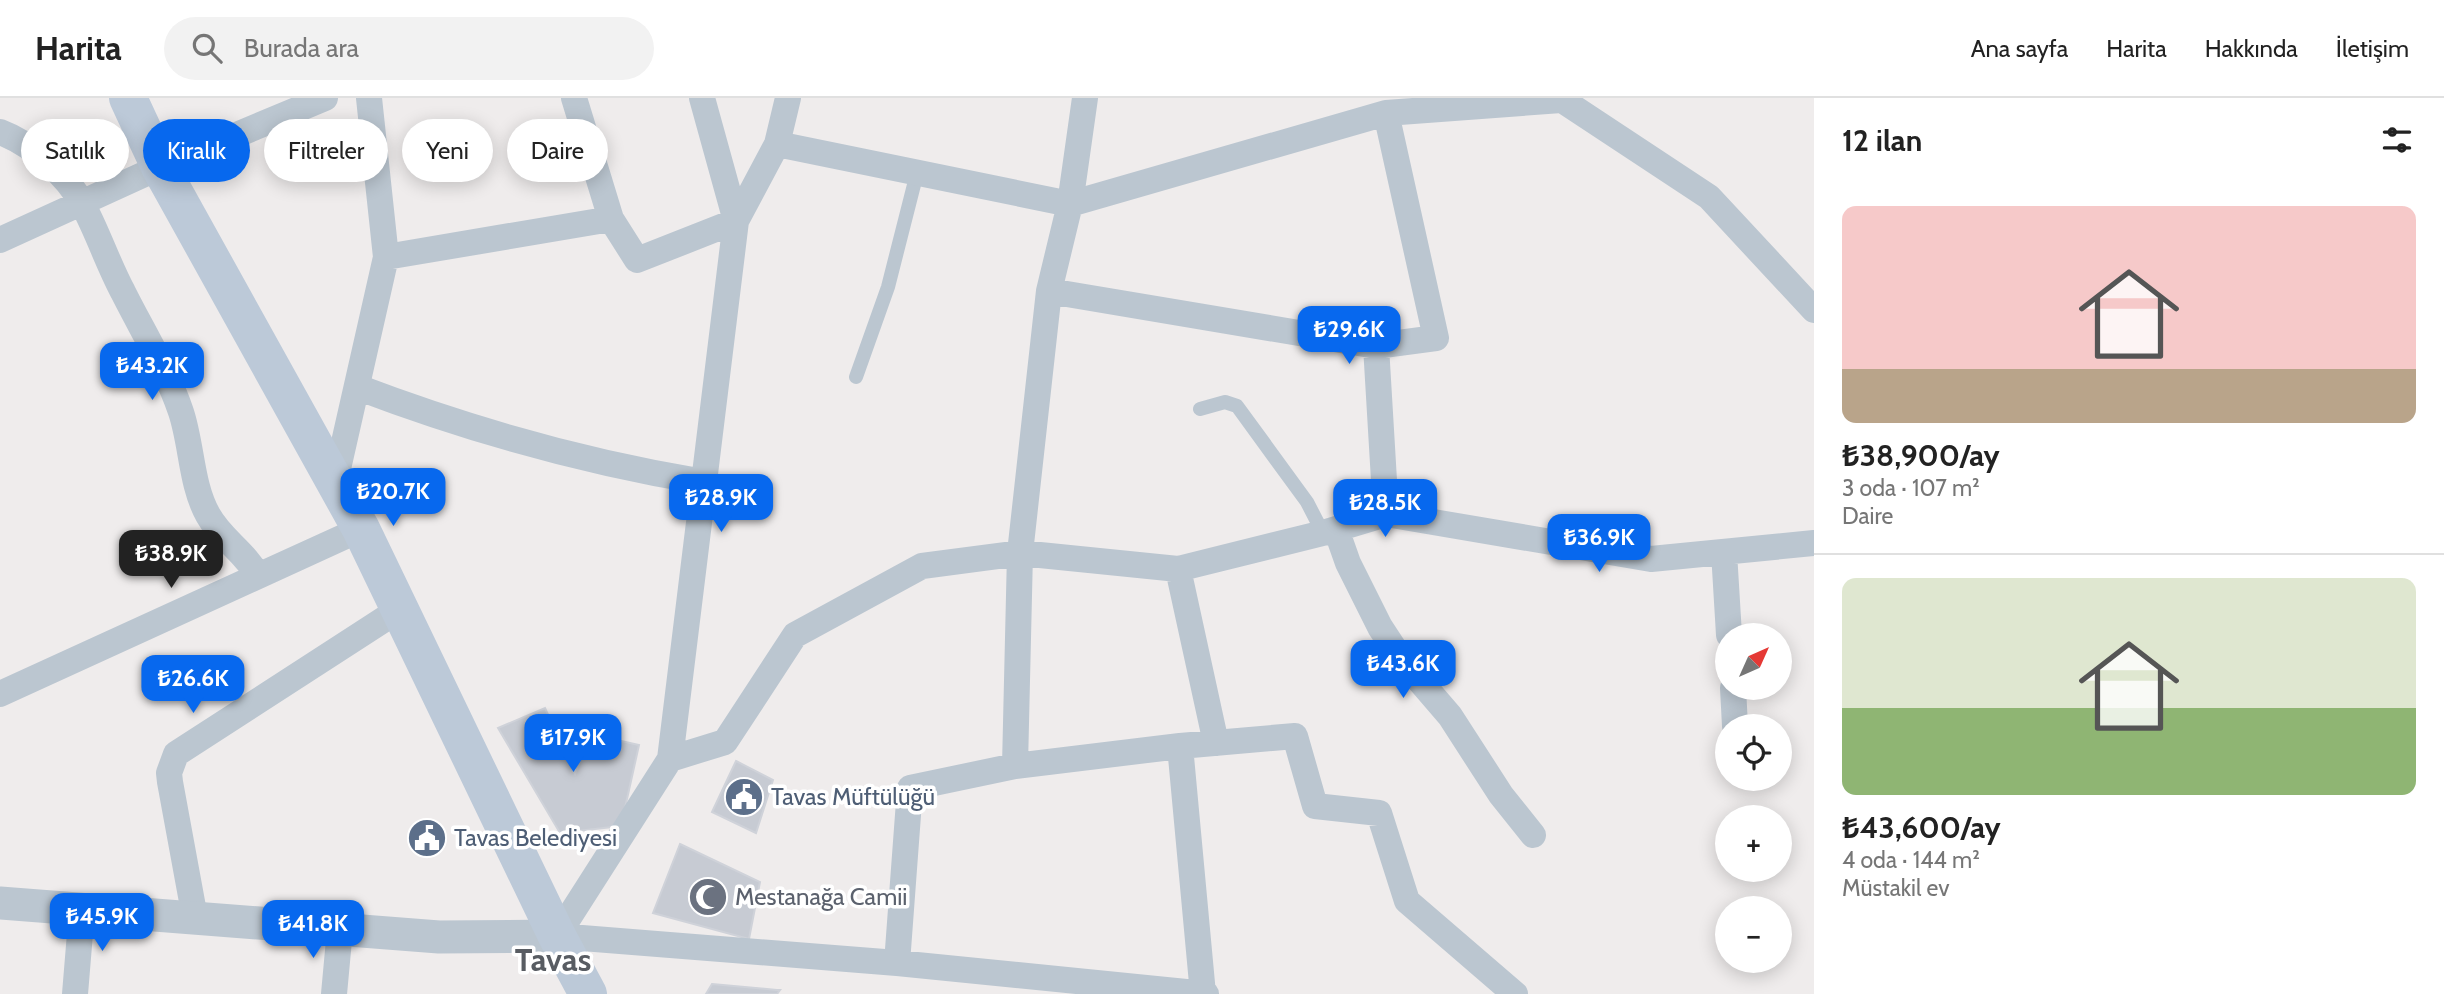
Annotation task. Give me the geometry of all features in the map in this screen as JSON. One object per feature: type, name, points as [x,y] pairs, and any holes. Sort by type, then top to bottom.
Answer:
[{"type":"main road","points":[[128,98],[143,130]]},
{"type":"main road","points":[[168,182],[361,529],[557,936],[588,994]]},
{"type":"street","points":[[250,129],[324,98]]},
{"type":"street","points":[[335,482],[386,257],[369,98]]},
{"type":"street","points":[[574,98],[611,219],[637,260],[736,221]]},
{"type":"street","points":[[702,98],[736,221]]},
{"type":"street","points":[[557,936],[670,759],[736,221],[777,144],[788,98]]},
{"type":"street","points":[[1016,766],[1020,553],[1049,291],[1070,204],[1085,98]]},
{"type":"street","points":[[777,144],[1070,204],[1386,113],[1560,99],[1709,197],[1814,310]]},
{"type":"street","points":[[1049,291],[1376,346],[1436,338],[1386,113]]},
{"type":"street","points":[[0,132],[38,155],[54,169],[82,203],[122,290],[173,390],[191,448],[201,499],[208,515],[218,531],[250,561],[258,576]]},
{"type":"street","points":[[0,240],[143,175]]},
{"type":"street","points":[[386,257],[611,219]]},
{"type":"street","points":[[1376,346],[1386,514]]},
{"type":"street","points":[[357,387],[426,413],[533,446],[589,461],[704,482]]},
{"type":"street","points":[[670,759],[725,742],[795,635],[922,566],[1020,553],[1178,569],[1386,514],[1651,559],[1814,543]]},
{"type":"street","points":[[0,694],[361,529]]},
{"type":"street","points":[[1329,531],[1380,627],[1409,669],[1450,716],[1501,795],[1533,835]]},
{"type":"street","points":[[1724,552],[1728,623]]},
{"type":"street","points":[[1178,569],[1216,743]]},
{"type":"street","points":[[195,918],[170,782],[169,773],[176,754],[400,609]]},
{"type":"street","points":[[897,963],[910,788],[1016,766],[1180,746],[1295,736],[1315,806],[1378,813],[1407,901],[1516,994]]},
{"type":"street","points":[[0,903],[439,937],[557,936],[897,963],[1205,994],[1180,746]]},
{"type":"street","points":[[75,994],[82,909]]},
{"type":"street","points":[[334,994],[340,929]]},
{"type":"lane","points":[[856,377],[888,287],[917,173]]},
{"type":"lane","points":[[1200,409],[1225,402],[1237,406],[1329,531]]},
{"type":"building","points":[[545,708],[575,774],[590,734],[639,745],[621,826],[560,833],[498,728]]},
{"type":"building","points":[[736,761],[773,780],[756,833],[712,812]]},
{"type":"building","name":"Mestanağa Camii","points":[[680,844],[760,882],[749,939],[653,913]]},
{"type":"building","points":[[712,984],[780,990],[777,994],[706,994]]},
{"type":"place","name":"Tavas Müftülüğü","points":[[744,797]]},
{"type":"place","name":"Tavas Belediyesi","points":[[427,838]]},
{"type":"place","name":"Mestanağa Camii","points":[[708,897]]},
{"type":"district","name":"Tavas","points":[[553,960]]}]
